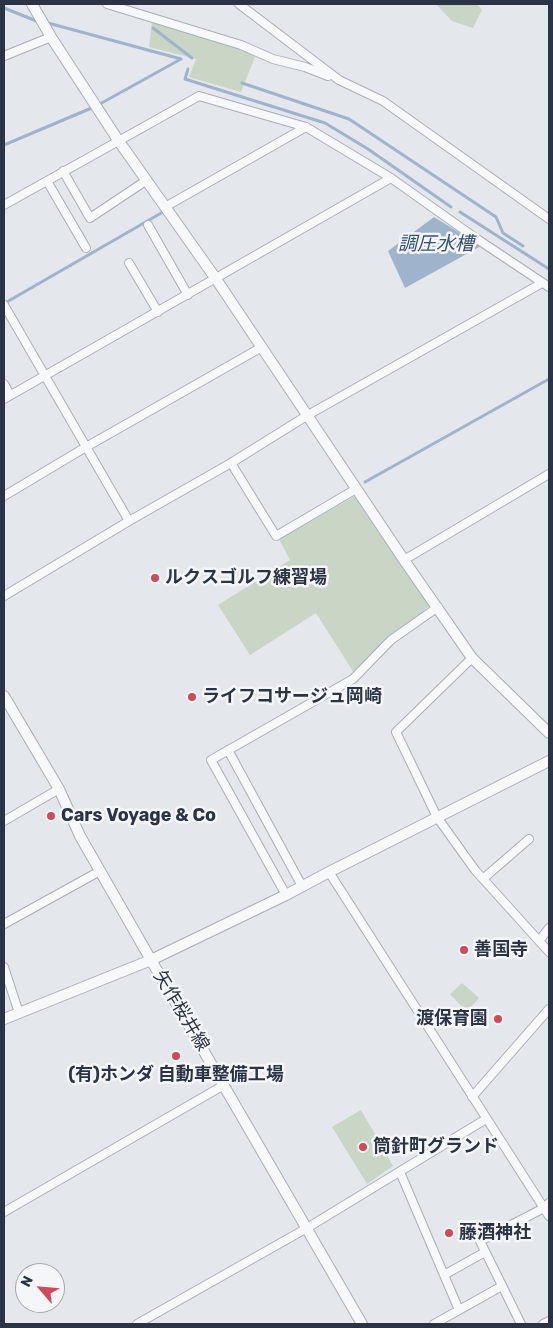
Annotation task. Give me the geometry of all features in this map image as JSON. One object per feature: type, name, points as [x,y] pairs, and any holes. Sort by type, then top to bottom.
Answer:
[{"type":"street","points":[[32,4],[51,37],[118,140],[216,279],[356,489],[472,658],[549,733]]},
{"type":"street","points":[[107,4],[240,45],[273,59],[305,67],[339,80],[383,101],[549,220]]},
{"type":"street","points":[[239,4],[339,80]]},
{"type":"street","points":[[4,53],[51,37]]},
{"type":"street","points":[[4,205],[199,96],[306,126],[391,178],[547,287],[308,415],[231,463],[129,521],[4,596]]},
{"type":"street","points":[[165,207],[306,126]]},
{"type":"street","points":[[63,171],[90,218],[147,180]]},
{"type":"street","points":[[4,384],[7,397],[391,178]]},
{"type":"street","points":[[46,181],[86,248]]},
{"type":"street","points":[[148,225],[188,295]]},
{"type":"street","points":[[129,263],[158,312]]},
{"type":"street","points":[[4,305],[129,521]]},
{"type":"street","points":[[4,496],[262,347]]},
{"type":"street","points":[[231,463],[276,536],[356,489]]},
{"type":"street","points":[[404,560],[549,474]]},
{"type":"street","points":[[286,895],[211,760],[353,679],[391,640],[438,607]]},
{"type":"street","points":[[472,658],[396,732],[437,817],[476,870],[549,952]]},
{"type":"street","name":"矢作桜井線","points":[[4,696],[59,789],[80,836],[362,1324]]},
{"type":"street","points":[[228,750],[302,886]]},
{"type":"street","points":[[4,1019],[151,960],[286,895],[549,761]]},
{"type":"street","points":[[4,821],[59,789]]},
{"type":"street","points":[[484,878],[529,839]]},
{"type":"street","points":[[4,924],[100,871]]},
{"type":"street","points":[[328,872],[472,1098],[547,1205],[549,1216]]},
{"type":"street","points":[[538,941],[549,928]]},
{"type":"street","points":[[4,967],[19,1013]]},
{"type":"street","points":[[472,1098],[549,1009]]},
{"type":"street","points":[[4,1212],[224,1085]]},
{"type":"street","points":[[137,1324],[307,1228],[486,1119]]},
{"type":"street","points":[[400,1172],[459,1310]]},
{"type":"street","points":[[521,1324],[480,1242],[547,1205]]},
{"type":"street","points":[[444,1274],[485,1252]]},
{"type":"street","points":[[434,1324],[502,1286]]},
{"type":"street","points":[[543,1324],[549,1321]]},
{"type":"green space","points":[[436,4],[477,4],[482,10],[473,28],[452,21]]},
{"type":"green space","points":[[152,20],[240,47],[255,57],[241,92],[189,77],[196,59],[149,47]]},
{"type":"green space","points":[[355,496],[429,606],[354,673],[316,613],[250,655],[218,605],[290,560],[279,539]]},
{"type":"green space","points":[[462,983],[479,998],[467,1012],[450,994]]},
{"type":"green space","name":"筒針町グランド","points":[[361,1110],[393,1166],[367,1184],[332,1127]]},
{"type":"water","name":"調圧水槽","points":[[434,217],[481,246],[405,288],[388,251]]},
{"type":"waterway","points":[[4,8],[39,22]]},
{"type":"waterway","points":[[48,23],[181,59]]},
{"type":"waterway","points":[[153,28],[192,58]]},
{"type":"waterway","points":[[98,105],[181,59]]},
{"type":"waterway","points":[[188,69],[185,79],[325,123],[368,149],[451,207]]},
{"type":"waterway","points":[[242,83],[349,119],[496,217],[503,233],[523,246]]},
{"type":"waterway","points":[[4,145],[94,107]]},
{"type":"waterway","points":[[5,303],[163,212]]},
{"type":"waterway","points":[[460,212],[549,269]]},
{"type":"waterway","points":[[365,482],[549,379]]},
{"type":"place","name":"ルクスゴルフ練習場","points":[[155,578]]},
{"type":"place","name":"ライフコサージュ岡崎","points":[[192,697]]},
{"type":"place","name":"Cars Voyage & Co","points":[[51,816]]},
{"type":"place","name":"善国寺","points":[[464,950]]},
{"type":"place","name":"渡保育園","points":[[498,1019]]},
{"type":"place","name":"(有)ホンダ 自動車整備工場","points":[[176,1056]]},
{"type":"place","name":"筒針町グランド","points":[[363,1147]]},
{"type":"place","name":"藤酒神社","points":[[449,1233]]}]
